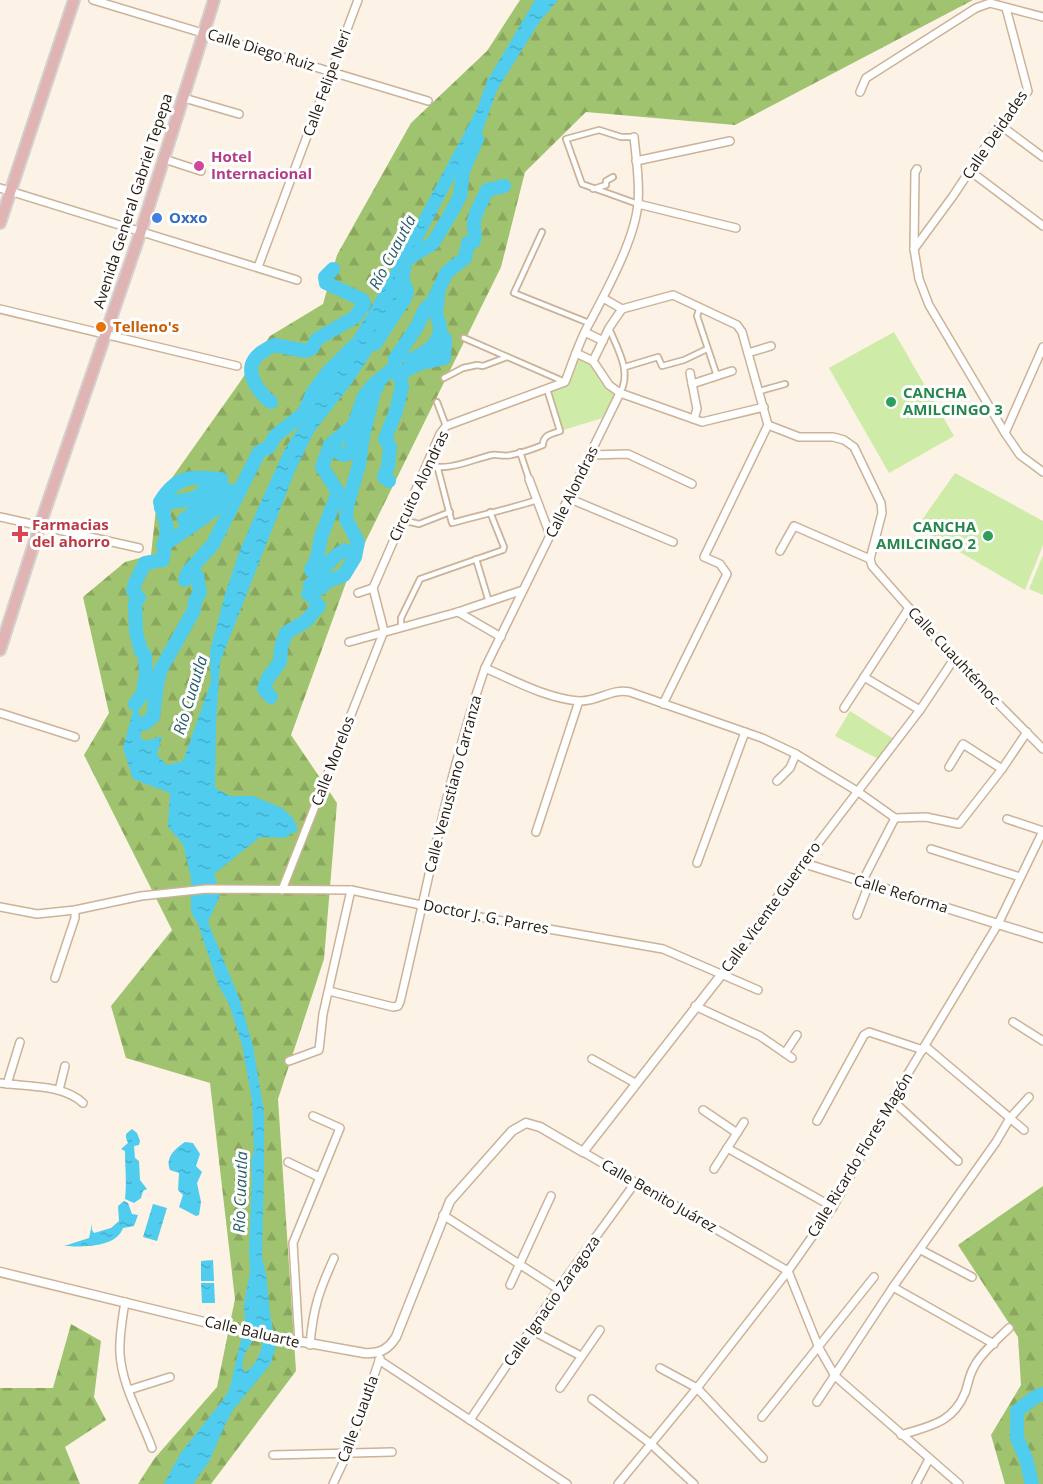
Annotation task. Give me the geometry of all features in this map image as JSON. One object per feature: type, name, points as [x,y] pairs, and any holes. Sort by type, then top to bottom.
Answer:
[{"type":"main road","points":[[0,223],[5,190],[35,119],[74,0]]},
{"type":"main road","name":"Avenida General Gabriel Tepepa","points":[[0,650],[40,525],[141,231],[214,0]]},
{"type":"street","name":"Calle Diego Ruiz","points":[[93,0],[428,101]]},
{"type":"street","name":"Calle Felipe Neri","points":[[258,267],[358,0]]},
{"type":"street","points":[[860,92],[866,78],[976,8],[990,3],[1001,4],[1043,17]]},
{"type":"street","name":"Calle Deidades","points":[[914,249],[1000,125],[1028,91],[1001,4]]},
{"type":"street","points":[[184,98],[239,114]]},
{"type":"street","points":[[1000,125],[1043,157]]},
{"type":"street","points":[[464,338],[565,382],[633,226],[638,204],[634,137],[621,137],[599,130],[566,139],[582,184],[638,204],[736,228]]},
{"type":"street","points":[[636,161],[730,141]]},
{"type":"street","points":[[164,159],[201,171]]},
{"type":"street","points":[[917,169],[915,172],[914,249],[919,279],[929,305],[1020,455],[1043,472]]},
{"type":"street","points":[[970,171],[1043,226]]},
{"type":"street","points":[[593,189],[606,185],[606,181],[613,177]]},
{"type":"street","points":[[5,190],[297,279]]},
{"type":"street","points":[[542,232],[514,292],[589,323]]},
{"type":"street","points":[[593,361],[609,328],[622,309],[673,295],[737,325],[742,332],[768,425],[704,557],[720,564],[727,574],[663,704]]},
{"type":"street","points":[[603,298],[622,309]]},
{"type":"street","points":[[700,307],[697,316],[717,376]]},
{"type":"street","points":[[0,309],[237,366]]},
{"type":"street","points":[[609,328],[625,367],[626,382],[620,393]]},
{"type":"street","points":[[585,332],[603,341]]},
{"type":"street","points":[[748,353],[771,346]]},
{"type":"street","points":[[1005,433],[1043,347]]},
{"type":"street","points":[[625,367],[658,357],[662,366],[684,360],[707,349]]},
{"type":"street","points":[[576,353],[593,361],[609,385],[620,393],[702,422],[764,407]]},
{"type":"street","points":[[444,378],[463,368],[483,366],[507,357]]},
{"type":"street","points":[[684,360],[690,373],[697,409],[694,419]]},
{"type":"street","points":[[692,384],[732,370]]},
{"type":"street","name":"Circuito Alondras","points":[[373,588],[426,465],[446,426],[565,382]]},
{"type":"street","points":[[760,391],[785,384]]},
{"type":"street","points":[[426,465],[438,469],[493,455],[508,456],[543,445],[543,440],[547,435],[560,431],[547,389]]},
{"type":"street","name":"Calle Alondras","points":[[485,668],[620,393]]},
{"type":"street","points":[[437,402],[446,426]]},
{"type":"street","points":[[768,425],[799,437],[833,437],[844,440],[854,447],[881,503],[882,513],[870,559],[794,526],[780,551]]},
{"type":"street","points":[[520,452],[550,535]]},
{"type":"street","points":[[590,455],[628,454],[692,484]]},
{"type":"street","points":[[438,469],[452,523],[490,512],[500,512],[537,500]]},
{"type":"street","points":[[568,498],[673,542]]},
{"type":"street","points":[[402,520],[419,524],[450,512]]},
{"type":"street","points":[[401,627],[401,618],[420,579],[503,550],[504,547],[490,512]]},
{"type":"street","points":[[0,517],[140,549]]},
{"type":"street","points":[[476,559],[489,602]]},
{"type":"street","name":"Calle Cuauhtémoc","points":[[870,559],[872,566],[954,659],[1043,749]]},
{"type":"street","points":[[358,593],[373,588],[384,632]]},
{"type":"street","points":[[349,642],[458,612],[523,590]]},
{"type":"street","points":[[844,708],[909,608]]},
{"type":"street","points":[[458,612],[501,637]]},
{"type":"street","name":"Calle Morelos","points":[[282,890],[384,632]]},
{"type":"street","name":"Calle Vicente Guerrero","points":[[583,1152],[722,974],[856,791],[920,710],[954,659]]},
{"type":"street","points":[[485,668],[551,695],[579,701],[591,701],[620,690],[745,732],[796,754],[895,818],[926,817],[959,824],[1002,769],[1027,732]]},
{"type":"street","name":"Calle Venustiano Carranza","points":[[329,991],[393,1007],[398,1006],[400,1002],[435,842],[469,714],[485,668]]},
{"type":"street","points":[[864,677],[920,710]]},
{"type":"street","points":[[536,832],[579,701]]},
{"type":"street","points":[[0,713],[75,737]]},
{"type":"street","points":[[696,863],[745,732]]},
{"type":"street","points":[[949,767],[963,744],[1002,769]]},
{"type":"street","points":[[777,781],[790,768],[796,754]]},
{"type":"street","points":[[857,915],[865,883],[895,818]]},
{"type":"street","points":[[1007,819],[1043,831]]},
{"type":"street","name":"Calle Ricardo Flores Magón","points":[[618,1484],[697,1388],[788,1271],[833,1207],[892,1100],[998,924],[1043,831]]},
{"type":"street","points":[[931,849],[1020,877]]},
{"type":"street","name":"Calle Reforma","points":[[803,863],[1043,938]]},
{"type":"street","name":"Doctor J. G. Parres","points":[[0,907],[37,914],[75,910],[141,896],[206,889],[351,890],[464,914],[663,950],[758,990]]},
{"type":"street","points":[[288,1062],[319,1050],[323,1014],[351,890]]},
{"type":"street","points":[[55,978],[75,918],[75,910]]},
{"type":"street","points":[[695,1006],[759,1036],[792,1058]]},
{"type":"street","points":[[1013,1022],[1043,1041]]},
{"type":"street","points":[[817,1121],[864,1035],[868,1032],[924,1048],[1024,1130]]},
{"type":"street","points":[[785,1053],[797,1035]]},
{"type":"street","points":[[20,1042],[4,1084],[59,1090],[74,1095],[83,1103]]},
{"type":"street","points":[[592,1059],[635,1083]]},
{"type":"street","points":[[59,1090],[65,1066]]},
{"type":"street","points":[[817,1402],[893,1287],[996,1142],[1010,1118],[1029,1097]]},
{"type":"street","points":[[892,1100],[958,1161]]},
{"type":"street","points":[[703,1110],[737,1133]]},
{"type":"street","points":[[299,1343],[293,1243],[340,1128],[313,1116]]},
{"type":"street","points":[[714,1168],[744,1122]]},
{"type":"street","name":"Calle Benito Juárez","points":[[380,1357],[396,1337],[450,1201],[512,1131],[526,1123],[533,1124],[583,1152],[788,1271]]},
{"type":"street","points":[[728,1148],[833,1207]]},
{"type":"street","points":[[288,1162],[319,1177]]},
{"type":"street","name":"Calle Ignacio Zaragoza","points":[[471,1420],[558,1289],[635,1183]]},
{"type":"street","points":[[510,1285],[551,1196]]},
{"type":"street","points":[[443,1215],[558,1289]]},
{"type":"street","points":[[921,1250],[972,1277]]},
{"type":"street","points":[[310,1345],[313,1314],[320,1290],[334,1258]]},
{"type":"street","points":[[788,1271],[819,1348],[835,1376],[960,1484]]},
{"type":"street","name":"Calle Baluarte","points":[[0,1272],[237,1330],[380,1357]]},
{"type":"street","points":[[762,1417],[874,1276]]},
{"type":"street","points":[[893,1287],[994,1344]]},
{"type":"street","points":[[125,1302],[120,1328],[123,1375],[152,1448]]},
{"type":"street","points":[[901,1435],[948,1418],[962,1400],[974,1366],[1008,1328]]},
{"type":"street","points":[[531,1330],[581,1356]]},
{"type":"street","points":[[560,1388],[600,1330]]},
{"type":"street","points":[[380,1357],[567,1484]]},
{"type":"street","name":"Calle Cuautla","points":[[333,1484],[348,1452],[380,1357]]},
{"type":"street","points":[[660,1368],[697,1388],[763,1458]]},
{"type":"street","points":[[129,1390],[170,1377]]},
{"type":"street","points":[[592,1399],[651,1444],[694,1484]]},
{"type":"street","points":[[273,1455],[392,1452]]},
{"type":"street","points":[[915,1484],[929,1459]]},
{"type":"green space","points":[[520,0],[973,0],[735,125],[586,112],[525,172],[501,267],[348,577],[291,735],[337,803],[324,959],[278,1099],[296,1371],[211,1484],[138,1484],[154,1459],[217,1387],[235,1299],[210,1083],[126,1058],[111,1006],[172,930],[84,755],[109,713],[83,597],[125,562],[151,555],[157,499],[270,336],[323,304],[337,255],[411,123],[487,51]]},
{"type":"green space","name":"CANCHA AMILCINGO 3","points":[[894,332],[954,436],[889,473],[829,368]]},
{"type":"green space","points":[[576,353],[593,361],[620,393],[609,416],[560,431],[547,389],[565,382]]},
{"type":"green space","name":"CANCHA AMILCINGO 2","points":[[955,473],[1043,521],[1043,545],[1025,590],[917,527]]},
{"type":"green space","points":[[1043,555],[1043,595],[1029,589]]},
{"type":"green space","points":[[850,711],[897,741],[882,761],[835,736]]},
{"type":"green space","points":[[1043,1186],[1043,1484],[1005,1484],[991,1435],[1021,1385],[1018,1337],[958,1245]]},
{"type":"green space","points":[[71,1324],[101,1341],[94,1397],[106,1420],[65,1447],[80,1484],[0,1484],[0,1388],[53,1388]]},
{"type":"water","points":[[535,0],[558,0],[540,21],[497,90],[482,132],[460,168],[409,266],[383,336],[352,383],[314,432],[295,471],[220,662],[215,788],[230,796],[253,796],[282,808],[293,818],[298,830],[284,838],[260,837],[214,874],[220,895],[208,922],[239,998],[253,1046],[264,1111],[262,1258],[276,1346],[270,1365],[233,1410],[209,1462],[193,1484],[164,1484],[180,1454],[225,1397],[230,1387],[241,1340],[250,1271],[251,1161],[254,1151],[252,1100],[242,1045],[229,1004],[218,984],[198,924],[191,912],[191,878],[183,844],[168,827],[170,793],[133,779],[123,748],[135,704],[144,724],[140,736],[145,741],[162,736],[157,755],[167,765],[183,761],[211,682],[210,651],[226,591],[258,508],[285,449],[368,313],[477,109],[487,81]],"holes":[[[256,1337],[262,1340],[257,1359],[244,1372],[243,1358],[247,1349]]]},
{"type":"water","points":[[132,1129],[137,1133],[140,1141],[139,1145],[134,1146],[135,1158],[139,1161],[140,1180],[147,1189],[134,1203],[125,1199],[125,1151],[121,1149],[128,1143],[126,1134]]},
{"type":"water","points":[[185,1142],[193,1143],[200,1154],[196,1166],[202,1172],[197,1183],[201,1202],[199,1215],[196,1216],[179,1207],[183,1195],[178,1190],[179,1173],[170,1170],[169,1165],[172,1154]]},
{"type":"water","points":[[124,1201],[128,1203],[132,1214],[138,1215],[134,1226],[123,1228],[119,1235],[106,1243],[64,1246],[89,1238],[92,1224],[94,1233],[111,1228],[119,1221],[118,1206]]},
{"type":"water","points":[[153,1204],[167,1208],[157,1241],[143,1237]]},
{"type":"water","points":[[213,1260],[214,1281],[201,1281],[201,1261]]},
{"type":"water","points":[[201,1283],[214,1283],[215,1303],[202,1303]]},
{"type":"waterway","name":"Río Cuautla","points":[[375,344],[405,298],[407,291],[402,279],[406,260],[433,243],[460,196],[463,171],[477,139],[474,135],[476,127]]},
{"type":"waterway","points":[[311,570],[338,492],[322,467],[330,445],[354,425],[364,396],[372,386],[395,367],[395,359],[418,325],[424,311],[433,301],[447,272],[465,258],[468,243],[474,241],[477,210],[487,190],[504,186]]},
{"type":"waterway","points":[[271,402],[258,389],[251,371],[258,355],[274,345],[306,351],[312,348],[317,339],[355,317],[364,304],[363,300],[326,283],[325,277],[333,269]]},
{"type":"waterway","points":[[410,360],[430,348],[437,339],[440,327],[436,314],[438,294]]},
{"type":"waterway","points":[[389,481],[384,477],[390,447],[385,439],[402,387],[400,377],[403,372],[418,364],[444,358],[445,339],[440,334]]},
{"type":"waterway","points":[[185,580],[188,572],[213,544],[259,452],[269,447],[275,436],[304,413],[313,392],[328,372],[354,346]]},
{"type":"waterway","points":[[308,594],[312,590],[321,588],[326,582],[344,575],[355,557],[358,542],[346,519],[347,506],[359,465],[363,436],[374,392],[378,384]]},
{"type":"waterway","points":[[328,451],[344,455],[351,453],[353,429],[357,422]]},
{"type":"waterway","points":[[135,704],[144,692],[146,676],[145,655],[141,651],[136,632],[135,603],[139,598],[133,591],[145,563],[163,560],[167,527],[160,502],[173,486],[186,479],[221,479]]},
{"type":"waterway","points":[[161,508],[171,502],[193,499],[216,483],[230,493],[240,488]]},
{"type":"waterway","points":[[163,545],[210,512],[230,493]]},
{"type":"waterway","points":[[184,520],[214,495]]},
{"type":"waterway","points":[[271,697],[264,689],[268,678],[280,662],[281,648],[286,633],[306,621],[319,606],[314,600],[310,585],[330,561],[345,550]]},
{"type":"waterway","points":[[144,724],[153,717],[161,669],[194,610],[195,601],[200,592],[197,576]]},
{"type":"waterway","points":[[1032,1484],[1026,1459],[1017,1438],[1017,1411],[1035,1397],[1043,1394]]},
{"type":"place","name":"Hotel Internacional","points":[[199,166]]},
{"type":"place","name":"Oxxo","points":[[157,218]]},
{"type":"place","name":"Telleno's","points":[[101,327]]},
{"type":"place","name":"CANCHA AMILCINGO 3","points":[[891,402]]},
{"type":"place","name":"Farmacias del ahorro","points":[[20,534]]},
{"type":"place","name":"CANCHA AMILCINGO 2","points":[[988,536]]}]
